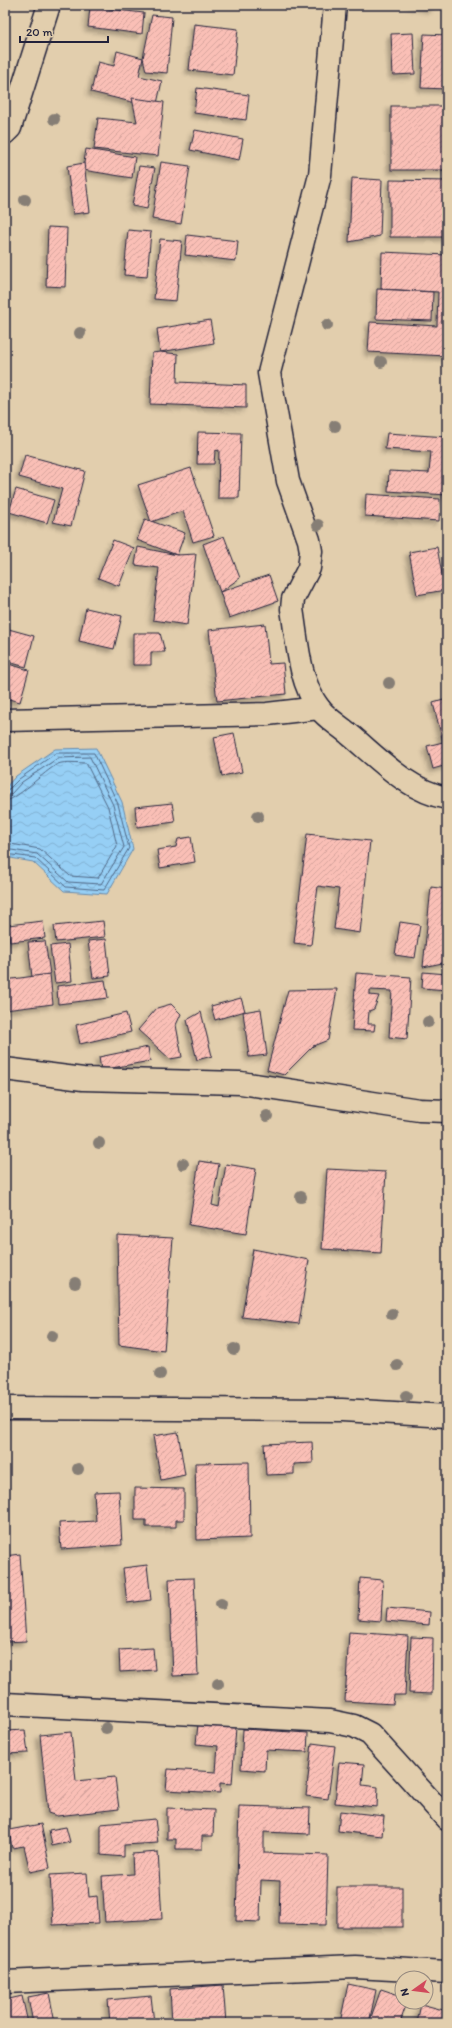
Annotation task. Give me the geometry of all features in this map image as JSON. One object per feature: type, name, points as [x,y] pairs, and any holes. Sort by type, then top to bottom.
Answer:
[{"type":"street","points":[[5,133],[10,128],[49,5]]},
{"type":"street","points":[[335,5],[320,176],[269,373],[288,481],[309,540],[311,551],[309,568],[293,599],[292,609],[303,672],[319,708],[385,765],[420,788],[438,796],[447,798]]},
{"type":"street","points":[[5,720],[267,714],[319,708]]},
{"type":"street","points":[[5,1069],[83,1079],[241,1083],[419,1110],[447,1111]]},
{"type":"street","points":[[5,1408],[342,1410],[447,1416]]},
{"type":"street","points":[[5,1704],[330,1721],[354,1726],[370,1734],[447,1818],[447,1825]]},
{"type":"street","points":[[5,1982],[355,1967],[447,1972]]},
{"type":"water","points":[[96,748],[122,802],[133,849],[107,894],[64,891],[33,862],[5,857],[5,788],[16,776],[55,749]]},
{"type":"building","points":[[412,5],[433,5],[434,9]]},
{"type":"building","points":[[90,7],[144,13],[142,34],[88,27]]},
{"type":"building","points":[[152,15],[172,17],[167,73],[146,71],[143,58]]},
{"type":"building","points":[[194,24],[238,29],[233,75],[189,70]]},
{"type":"building","points":[[413,33],[415,74],[393,75],[391,34]]},
{"type":"building","points":[[424,34],[447,35],[447,89],[421,88]]},
{"type":"building","points":[[117,51],[143,58],[139,76],[162,81],[156,108],[91,92],[98,62],[114,66]]},
{"type":"building","points":[[197,88],[249,95],[246,120],[194,113]]},
{"type":"building","points":[[132,98],[164,102],[158,156],[94,149],[98,118],[137,122]]},
{"type":"building","points":[[391,106],[447,106],[447,170],[391,170]]},
{"type":"building","points":[[195,130],[243,139],[239,160],[190,150]]},
{"type":"building","points":[[86,149],[135,157],[132,178],[83,170]]},
{"type":"building","points":[[161,162],[190,166],[181,224],[152,219]]},
{"type":"building","points":[[84,163],[90,212],[73,214],[67,166]]},
{"type":"building","points":[[139,166],[155,168],[147,209],[132,206]]},
{"type":"building","points":[[352,178],[382,180],[380,236],[349,242]]},
{"type":"building","points":[[390,180],[447,181],[447,237],[390,237]]},
{"type":"building","points":[[48,227],[67,228],[65,287],[46,286]]},
{"type":"building","points":[[128,230],[151,232],[147,277],[124,275]]},
{"type":"building","points":[[187,235],[238,241],[236,261],[185,255]]},
{"type":"building","points":[[160,239],[182,241],[176,301],[154,299]]},
{"type":"building","points":[[382,252],[447,255],[447,356],[368,352],[370,322],[437,326],[438,292],[381,289]]},
{"type":"building","points":[[377,289],[433,292],[432,321],[376,319]]},
{"type":"building","points":[[210,320],[214,343],[160,352],[157,329]]},
{"type":"building","points":[[160,352],[178,354],[177,382],[246,385],[246,408],[150,404],[152,353]]},
{"type":"building","points":[[198,432],[241,433],[239,498],[218,498],[219,450],[215,451],[214,464],[197,464]]},
{"type":"building","points":[[387,433],[447,437],[447,495],[388,491],[389,471],[429,473],[431,452],[385,449]]},
{"type":"building","points":[[25,455],[85,471],[71,526],[53,522],[62,489],[19,477]]},
{"type":"building","points":[[191,468],[214,536],[193,542],[183,511],[151,522],[138,485]]},
{"type":"building","points":[[5,475],[9,476],[5,491]]},
{"type":"building","points":[[16,489],[54,500],[47,523],[9,512]]},
{"type":"building","points":[[366,494],[440,499],[439,521],[365,516]]},
{"type":"building","points":[[145,519],[185,533],[177,555],[137,540]]},
{"type":"building","points":[[224,536],[240,578],[220,592],[203,544]]},
{"type":"building","points":[[113,540],[134,548],[119,586],[98,578]]},
{"type":"building","points":[[138,547],[177,555],[196,554],[187,625],[153,620],[159,568],[135,565]]},
{"type":"building","points":[[437,547],[445,590],[417,595],[409,552]]},
{"type":"building","points":[[269,575],[278,601],[229,618],[220,592]]},
{"type":"building","points":[[86,608],[122,616],[114,649],[79,641]]},
{"type":"building","points":[[265,624],[269,664],[283,663],[286,694],[217,701],[209,630]]},
{"type":"building","points":[[5,628],[34,636],[26,667],[5,661]]},
{"type":"building","points":[[133,633],[160,633],[165,652],[151,652],[151,665],[133,665]]},
{"type":"building","points":[[5,663],[29,670],[20,702],[5,698]]},
{"type":"building","points":[[447,699],[447,765],[433,769],[427,746],[443,742],[433,703]]},
{"type":"building","points":[[234,733],[242,772],[222,776],[214,737]]},
{"type":"building","points":[[172,803],[175,822],[137,827],[135,807]]},
{"type":"building","points":[[307,834],[370,841],[360,933],[334,929],[339,889],[318,886],[311,945],[294,943]]},
{"type":"building","points":[[191,837],[195,862],[160,868],[157,850],[176,847],[178,839]]},
{"type":"building","points":[[431,887],[447,889],[447,962],[423,967]]},
{"type":"building","points":[[43,921],[45,938],[10,942],[8,925]]},
{"type":"building","points":[[103,921],[105,937],[56,942],[54,926]]},
{"type":"building","points":[[400,922],[420,925],[415,958],[395,955]]},
{"type":"building","points":[[106,939],[110,976],[93,978],[88,941]]},
{"type":"building","points":[[45,941],[50,974],[32,977],[28,942]]},
{"type":"building","points":[[68,944],[72,981],[55,983],[50,946]]},
{"type":"building","points":[[423,972],[447,974],[447,990],[422,988]]},
{"type":"building","points":[[356,973],[411,977],[407,1039],[389,1037],[392,991],[370,990],[370,995],[379,996],[374,1009],[369,1011],[368,1024],[375,1024],[374,1031],[352,1030]]},
{"type":"building","points":[[50,974],[53,1004],[5,1010],[5,980]]},
{"type":"building","points":[[105,980],[108,998],[58,1004],[57,986]]},
{"type":"building","points":[[337,989],[328,1040],[313,1046],[284,1075],[267,1070],[288,990]]},
{"type":"building","points":[[241,998],[245,1011],[215,1020],[211,1006]]},
{"type":"building","points":[[171,1004],[181,1014],[176,1025],[182,1057],[170,1059],[138,1030],[157,1008]]},
{"type":"building","points":[[261,1009],[267,1055],[249,1057],[243,1012]]},
{"type":"building","points":[[201,1012],[212,1056],[197,1060],[187,1020]]},
{"type":"building","points":[[126,1013],[131,1032],[80,1044],[76,1025]]},
{"type":"building","points":[[148,1047],[150,1061],[101,1070],[99,1057]]},
{"type":"building","points":[[199,1161],[219,1164],[212,1205],[219,1207],[226,1164],[256,1169],[246,1234],[189,1225]]},
{"type":"building","points":[[327,1169],[386,1172],[381,1253],[322,1249]]},
{"type":"building","points":[[117,1235],[173,1238],[164,1351],[119,1345]]},
{"type":"building","points":[[253,1249],[309,1260],[299,1324],[242,1317]]},
{"type":"building","points":[[178,1432],[185,1475],[161,1480],[153,1436]]},
{"type":"building","points":[[312,1442],[313,1463],[294,1464],[294,1474],[266,1475],[264,1444]]},
{"type":"building","points":[[249,1462],[250,1538],[197,1540],[195,1463]]},
{"type":"building","points":[[135,1488],[184,1489],[184,1520],[176,1520],[176,1527],[146,1527],[146,1520],[135,1520]]},
{"type":"building","points":[[119,1491],[122,1545],[61,1549],[59,1523],[96,1521],[94,1492]]},
{"type":"building","points":[[20,1554],[26,1641],[5,1642],[5,1556]]},
{"type":"building","points":[[147,1565],[151,1600],[127,1603],[123,1568]]},
{"type":"building","points":[[194,1578],[198,1675],[173,1676],[169,1579]]},
{"type":"building","points":[[360,1578],[383,1580],[381,1621],[358,1619]]},
{"type":"building","points":[[387,1608],[430,1612],[429,1625],[386,1621]]},
{"type":"building","points":[[349,1632],[408,1636],[405,1695],[394,1695],[393,1704],[345,1701]]},
{"type":"building","points":[[411,1637],[433,1638],[432,1694],[409,1693]]},
{"type":"building","points":[[153,1648],[155,1670],[120,1672],[119,1650]]},
{"type":"building","points":[[198,1724],[236,1727],[232,1784],[220,1783],[220,1793],[166,1790],[168,1769],[216,1772],[218,1746],[196,1744]]},
{"type":"building","points":[[243,1729],[308,1733],[307,1752],[266,1750],[265,1771],[241,1769]]},
{"type":"building","points":[[25,1730],[28,1753],[5,1754],[5,1731]]},
{"type":"building","points":[[71,1732],[76,1781],[115,1777],[119,1809],[57,1816],[48,1813],[40,1735]]},
{"type":"building","points":[[312,1743],[335,1746],[328,1799],[306,1796]]},
{"type":"building","points":[[339,1762],[364,1764],[362,1785],[378,1787],[377,1807],[335,1803]]},
{"type":"building","points":[[239,1806],[310,1808],[309,1834],[264,1832],[264,1853],[328,1855],[326,1925],[279,1924],[280,1881],[261,1880],[260,1922],[236,1921]]},
{"type":"building","points":[[167,1808],[214,1810],[213,1836],[202,1836],[202,1849],[176,1849],[176,1839],[167,1839]]},
{"type":"building","points":[[340,1811],[384,1816],[382,1836],[338,1831]]},
{"type":"building","points":[[155,1819],[158,1843],[124,1845],[124,1857],[101,1855],[101,1824]]},
{"type":"building","points":[[41,1824],[50,1868],[30,1872],[24,1846],[12,1848],[9,1830]]},
{"type":"building","points":[[66,1827],[70,1842],[52,1846],[49,1830]]},
{"type":"building","points":[[158,1852],[162,1919],[105,1922],[102,1876],[133,1874],[132,1854]]},
{"type":"building","points":[[87,1873],[89,1897],[97,1896],[99,1923],[53,1925],[50,1875]]},
{"type":"building","points":[[337,1887],[402,1887],[402,1927],[337,1927]]},
{"type":"building","points":[[348,1984],[376,1990],[369,2023],[340,2023]]},
{"type":"building","points":[[223,1985],[226,2023],[172,2023],[170,1989]]},
{"type":"building","points":[[381,1989],[394,1993],[394,2010],[404,2010],[400,2023],[369,2023]]},
{"type":"building","points":[[49,1993],[55,2023],[33,2023],[28,1997]]},
{"type":"building","points":[[22,1996],[28,2023],[5,2023],[5,2000]]},
{"type":"building","points":[[151,1996],[154,2023],[110,2023],[108,2000]]},
{"type":"building","points":[[434,2008],[447,2011],[447,2023],[417,2023],[420,2010],[434,2010]]}]
